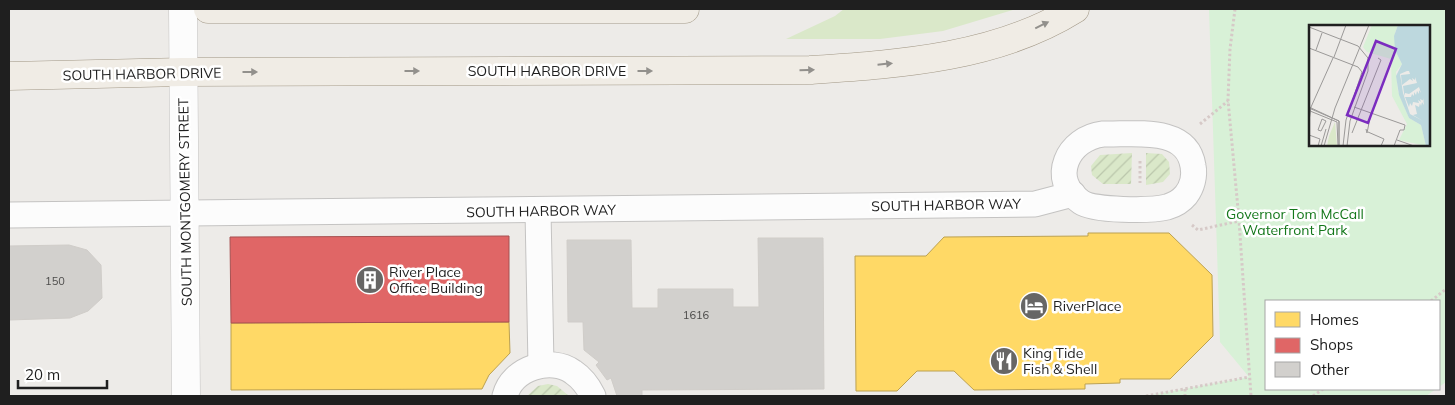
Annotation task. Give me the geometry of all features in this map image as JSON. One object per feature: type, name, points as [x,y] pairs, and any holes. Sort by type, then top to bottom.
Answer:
[{"type":"main road","points":[[208,9],[685,9]]},
{"type":"main road","name":"SOUTH HARBOR DRIVE","points":[[9,76],[184,72],[800,70],[855,67],[940,57],[982,48],[1029,31],[1075,9]]},
{"type":"street","name":"SOUTH MONTGOMERY STREET","points":[[183,9],[186,396]]},
{"type":"street","points":[[1158,135],[1169,137],[1179,142],[1187,150],[1192,161],[1194,172],[1187,194],[1179,202],[1168,207],[1092,207],[1081,202],[1072,194],[1066,183],[1066,160],[1072,149],[1080,141],[1091,136],[1158,135]]},
{"type":"street","name":"SOUTH HARBOR WAY","points":[[9,215],[538,211],[1035,204],[1072,194]]},
{"type":"street","points":[[538,211],[541,365]]},
{"type":"street","points":[[505,396],[514,379],[527,370],[541,365],[557,365],[572,371],[584,381],[592,396]]},
{"type":"path","points":[[1236,9],[1230,49],[1228,100],[1239,220],[1251,396]]},
{"type":"path","points":[[1179,142],[1228,100]]},
{"type":"path","points":[[1432,300],[1446,289]]},
{"type":"path","points":[[1146,396],[1249,377]]},
{"type":"path","points":[[1185,389],[1185,396]]},
{"type":"green space","points":[[844,9],[1016,9],[943,31],[880,39],[786,39],[835,16]]},
{"type":"green space","name":"Governor Tom McCall Waterfront Park","points":[[1209,9],[1446,9],[1446,382],[1440,386],[1440,300],[1265,300],[1265,390],[1435,390],[1426,396],[1146,396],[1249,377],[1220,342]]},
{"type":"green space","points":[[1132,153],[1131,184],[1103,184],[1092,175],[1091,166],[1100,155]]},
{"type":"green space","points":[[1146,153],[1162,154],[1169,162],[1170,174],[1163,182],[1146,185]]},
{"type":"green space","points":[[548,384],[557,386],[569,396],[527,396],[538,386]]},
{"type":"building: Homes","name":"RiverPlace","points":[[1088,233],[1169,233],[1212,275],[1213,336],[1170,379],[1120,379],[1120,383],[1085,384],[1085,389],[974,390],[954,371],[917,371],[897,391],[856,391],[855,256],[926,256],[944,237],[1088,236]]},
{"type":"building: Homes","points":[[509,322],[510,353],[489,375],[482,389],[231,390],[231,323]]},
{"type":"building: Shops","name":"River Place Office Building","points":[[509,236],[509,322],[231,323],[230,237]]},
{"type":"building: Other","points":[[758,238],[823,238],[824,389],[642,390],[642,396],[617,396],[611,378],[607,380],[596,365],[599,362],[584,350],[583,322],[568,322],[567,240],[631,240],[632,308],[658,308],[658,289],[733,289],[733,307],[759,307]]},
{"type":"building: Other","points":[[69,245],[87,250],[101,265],[102,298],[88,311],[70,318],[9,320],[9,246]]},
{"type":"place","name":"River Place Office Building","points":[[370,280]]},
{"type":"place","name":"RiverPlace","points":[[1034,306]]},
{"type":"place","name":"King Tide Fish & Shell","points":[[1004,361]]}]
